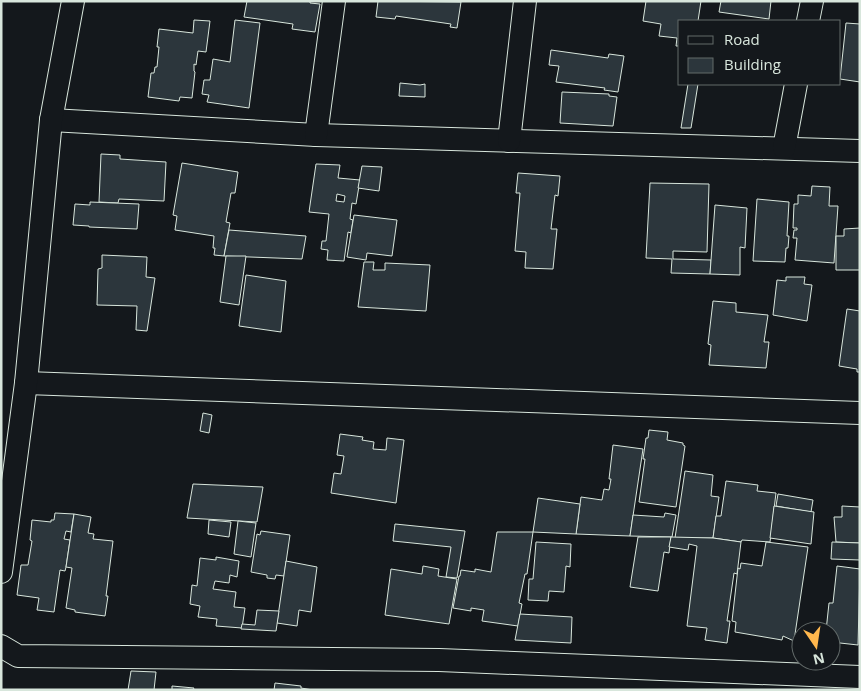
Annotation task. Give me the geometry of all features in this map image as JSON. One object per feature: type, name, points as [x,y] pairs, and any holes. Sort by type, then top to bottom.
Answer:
[{"type":"street","points":[[1,572],[26,382],[50,120],[73,1]]},
{"type":"street","points":[[316,134],[334,1]]},
{"type":"street","points":[[509,141],[525,1]]},
{"type":"street","points":[[808,20],[812,1]]},
{"type":"street","points":[[784,148],[796,85]]},
{"type":"street","points":[[50,120],[316,134],[860,151]]},
{"type":"street","points":[[26,382],[860,413]]},
{"type":"street","points":[[1,646],[18,656],[439,660],[860,678]]},
{"type":"building","points":[[247,1],[310,1],[310,3],[320,4],[315,32],[292,29],[293,24],[244,17]]},
{"type":"building","points":[[378,1],[461,2],[457,28],[450,27],[451,24],[396,16],[395,19],[376,17]]},
{"type":"building","points":[[646,1],[701,1],[698,20],[678,20],[678,46],[676,46],[677,38],[659,36],[661,24],[643,21]]},
{"type":"building","points":[[721,1],[771,1],[769,19],[719,12]]},
{"type":"building","points":[[194,20],[210,21],[206,52],[198,51],[196,65],[194,64],[192,98],[180,97],[179,101],[148,97],[151,73],[154,73],[155,67],[157,67],[159,29],[193,33]]},
{"type":"building","points":[[235,20],[260,23],[249,108],[207,102],[209,95],[202,94],[204,80],[210,80],[213,59],[230,62]]},
{"type":"building","points":[[846,23],[860,24],[860,82],[841,79]]},
{"type":"building","points":[[551,50],[608,58],[609,54],[624,56],[618,92],[604,90],[605,88],[556,82],[559,66],[549,65]]},
{"type":"building","points":[[400,83],[425,84],[425,97],[399,96]]},
{"type":"building","points":[[688,85],[698,85],[691,128],[681,128]]},
{"type":"building","points":[[562,92],[609,94],[609,96],[617,97],[613,126],[560,123]]},
{"type":"building","points":[[101,154],[120,155],[120,159],[166,162],[164,201],[119,199],[118,203],[99,202]]},
{"type":"building","points":[[182,163],[238,172],[235,193],[231,193],[226,222],[230,223],[224,256],[214,255],[214,236],[175,230],[177,216],[173,215]]},
{"type":"building","points":[[316,164],[340,165],[338,178],[360,180],[356,204],[352,203],[350,219],[353,220],[351,233],[348,232],[344,261],[327,260],[328,250],[321,249],[322,241],[326,241],[329,214],[309,212]],"holes":[[[337,194],[345,196],[344,202],[336,201]]]},
{"type":"building","points":[[362,166],[382,167],[379,191],[358,188]]},
{"type":"building","points":[[518,173],[560,176],[558,196],[555,195],[551,229],[557,229],[553,269],[525,268],[526,252],[515,251],[520,193],[516,193]]},
{"type":"building","points":[[650,183],[709,184],[707,252],[673,251],[673,259],[711,260],[710,274],[671,273],[672,259],[646,258]]},
{"type":"building","points":[[812,186],[830,187],[829,206],[838,206],[834,263],[795,260],[797,238],[793,238],[794,230],[797,230],[797,228],[793,228],[794,204],[798,204],[798,195],[811,196]]},
{"type":"building","points":[[757,199],[789,202],[787,236],[789,236],[785,262],[753,261]]},
{"type":"building","points":[[90,202],[139,204],[137,229],[73,225],[75,204],[90,205]]},
{"type":"building","points":[[715,205],[747,208],[745,248],[740,247],[740,275],[710,274]]},
{"type":"building","points":[[354,215],[397,220],[392,256],[367,253],[366,260],[347,257]]},
{"type":"building","points":[[860,228],[860,270],[836,270],[836,236],[844,236],[844,229]]},
{"type":"building","points":[[229,230],[306,236],[302,259],[224,256]]},
{"type":"building","points":[[102,255],[147,257],[146,277],[155,278],[147,331],[136,330],[137,306],[97,305],[98,269],[102,268]]},
{"type":"building","points":[[226,256],[246,256],[239,305],[220,302]]},
{"type":"building","points":[[364,262],[374,262],[373,270],[385,270],[385,263],[430,265],[426,311],[358,307]]},
{"type":"building","points":[[246,275],[286,281],[281,332],[239,326]]},
{"type":"building","points":[[786,277],[805,277],[804,284],[812,285],[807,321],[773,315],[777,280],[786,281]]},
{"type":"building","points":[[713,301],[736,303],[736,312],[768,315],[764,342],[769,342],[766,368],[709,365],[711,345],[708,344]]},
{"type":"building","points":[[847,309],[860,311],[860,372],[857,372],[857,369],[839,366]]},
{"type":"building","points":[[203,413],[212,415],[209,433],[200,431]]},
{"type":"building","points":[[649,430],[668,432],[667,440],[683,443],[685,446],[676,507],[639,502],[645,459],[643,459]]},
{"type":"building","points":[[340,434],[363,437],[362,440],[374,442],[373,449],[386,450],[387,438],[404,440],[396,503],[331,493],[334,473],[341,474],[344,456],[337,455]]},
{"type":"building","points":[[613,445],[643,449],[630,536],[576,534],[581,497],[602,500],[604,489],[609,490]]},
{"type":"building","points":[[685,471],[713,475],[711,496],[719,497],[713,538],[675,538]]},
{"type":"building","points":[[726,481],[758,485],[757,491],[776,493],[770,542],[742,540],[741,542],[713,538],[716,516],[721,516]]},
{"type":"building","points":[[193,484],[263,487],[257,522],[187,518]]},
{"type":"building","points":[[778,494],[813,500],[811,512],[776,506]]},
{"type":"building","points":[[538,498],[580,504],[576,534],[533,532]]},
{"type":"building","points":[[774,506],[814,512],[811,544],[770,538]]},
{"type":"building","points":[[842,506],[860,507],[860,543],[836,542],[834,517],[842,517]]},
{"type":"building","points":[[55,513],[74,514],[71,532],[66,531],[64,539],[70,540],[65,571],[60,570],[54,612],[37,610],[39,598],[17,595],[21,565],[28,565],[32,541],[30,540],[32,520],[51,522],[51,520],[54,520]]},
{"type":"building","points":[[665,513],[676,515],[672,537],[630,536],[633,515],[664,517]]},
{"type":"building","points":[[74,514],[91,517],[88,533],[94,534],[93,539],[113,541],[105,616],[75,612],[75,610],[66,608],[72,568],[66,567]]},
{"type":"building","points":[[209,520],[231,522],[229,537],[208,534]]},
{"type":"building","points":[[238,521],[256,523],[251,557],[234,554]]},
{"type":"building","points":[[395,524],[465,531],[457,578],[446,577],[451,547],[393,541]]},
{"type":"building","points":[[261,531],[290,535],[284,576],[276,575],[275,579],[267,578],[267,575],[251,572],[257,534],[260,535]]},
{"type":"building","points":[[497,532],[533,532],[527,574],[525,574],[519,603],[522,604],[518,626],[482,621],[484,610],[471,608],[471,611],[453,608],[461,570],[475,572],[475,569],[491,572]]},
{"type":"building","points":[[638,537],[671,537],[669,553],[664,552],[658,591],[630,587]]},
{"type":"building","points":[[671,537],[713,538],[741,542],[737,574],[734,573],[727,621],[730,621],[727,643],[705,640],[707,628],[687,626],[697,546],[689,544],[688,550],[669,547]]},
{"type":"building","points":[[536,542],[571,544],[570,567],[566,566],[564,592],[549,591],[548,601],[528,600],[529,579],[533,579]]},
{"type":"building","points":[[766,542],[808,547],[797,621],[791,621],[791,640],[783,636],[782,640],[735,632],[736,622],[732,621],[738,568],[740,569],[741,563],[762,566]]},
{"type":"building","points":[[832,542],[860,543],[860,560],[831,559]]},
{"type":"building","points":[[216,557],[239,561],[237,577],[230,575],[229,583],[215,581],[213,589],[236,592],[234,607],[245,608],[242,628],[216,626],[217,619],[198,617],[200,606],[190,604],[192,585],[197,586],[200,558],[216,560]]},
{"type":"building","points":[[286,561],[317,567],[311,612],[299,610],[297,626],[277,623]]},
{"type":"building","points":[[423,566],[439,569],[438,576],[457,579],[449,624],[385,615],[391,569],[422,574]]},
{"type":"building","points":[[837,566],[860,569],[858,645],[841,643],[841,621],[827,621],[829,603],[833,603]]},
{"type":"building","points":[[257,610],[279,611],[276,631],[241,629],[242,624],[255,625]]},
{"type":"building","points":[[520,614],[572,617],[571,643],[515,640]]},
{"type":"building","points":[[131,671],[156,672],[154,690],[128,690]]},
{"type":"building","points":[[275,683],[301,686],[301,688],[313,690],[274,690]]},
{"type":"building","points":[[172,686],[194,688],[193,690],[172,690]]}]
